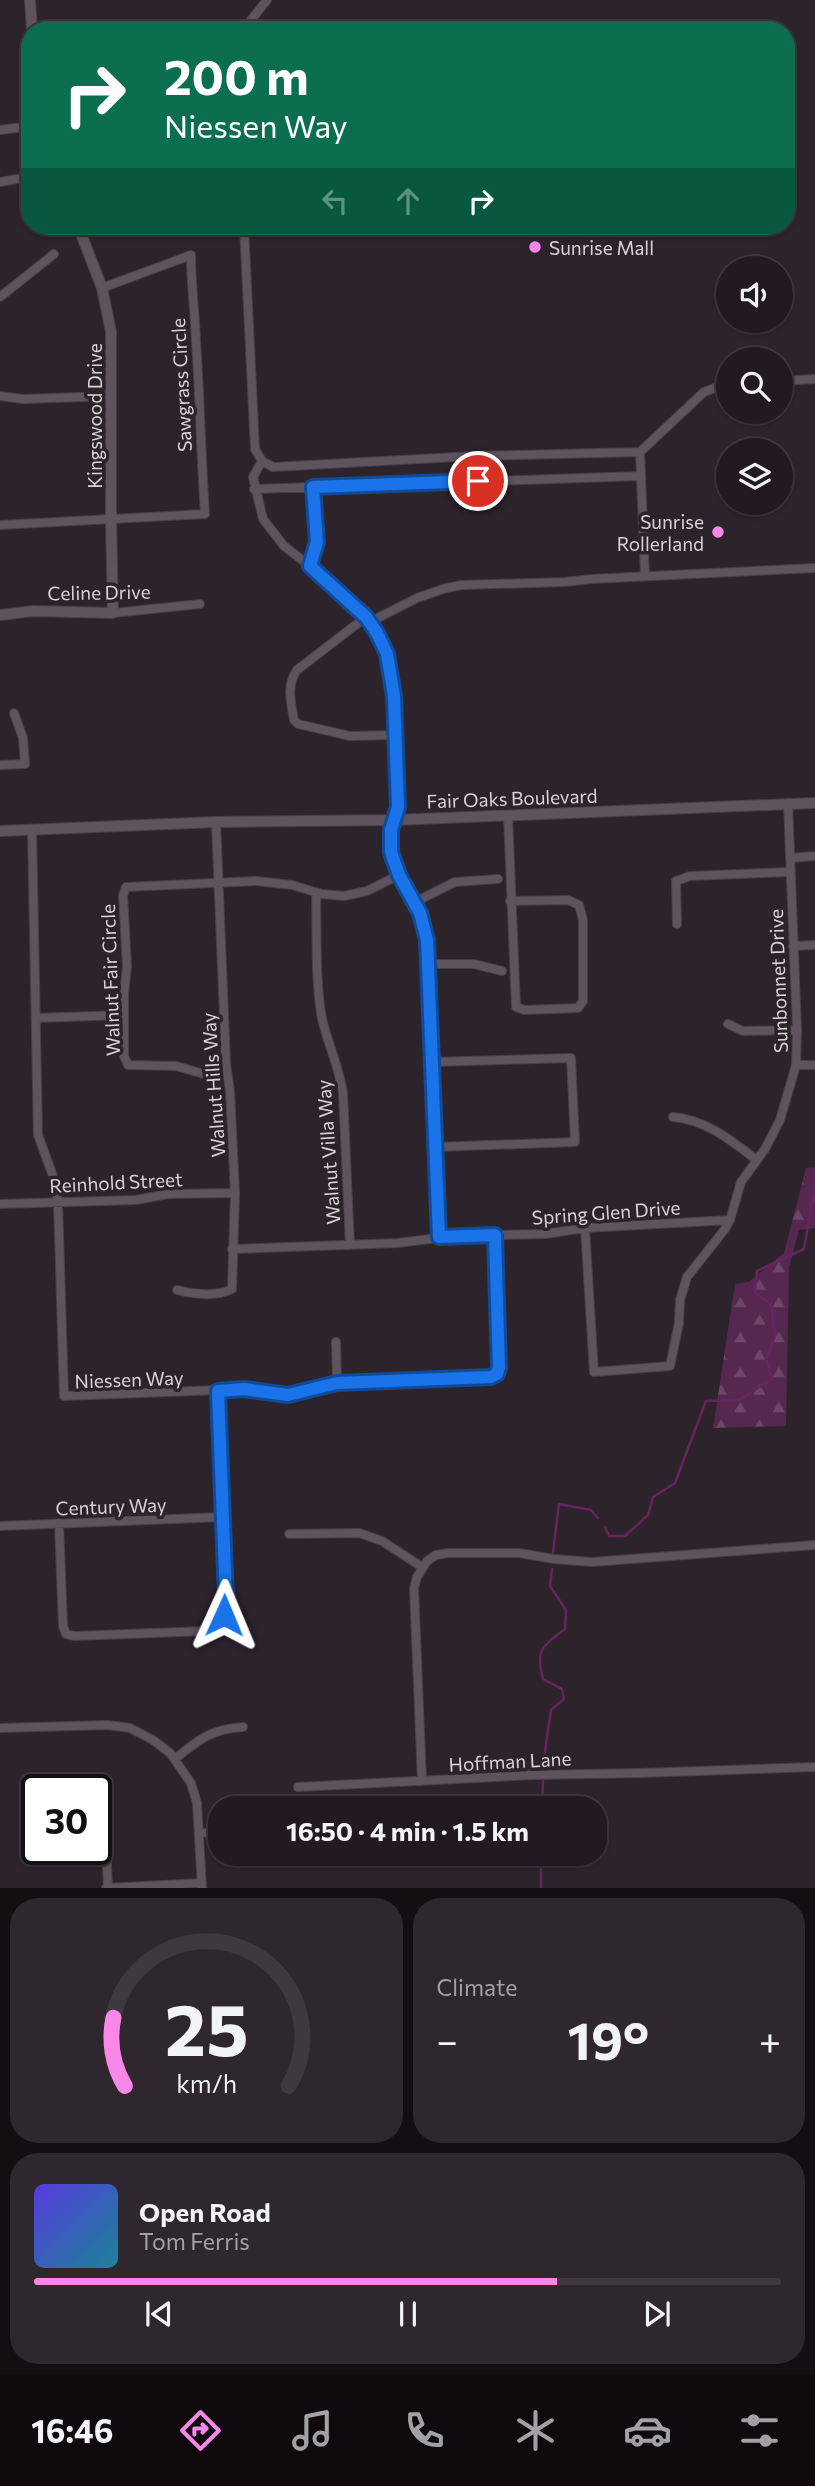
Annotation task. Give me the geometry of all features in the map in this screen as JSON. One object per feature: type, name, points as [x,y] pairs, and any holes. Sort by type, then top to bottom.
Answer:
[{"type":"main road","points":[[30,0],[31,21]]},
{"type":"main road","name":"Kingswood Drive","points":[[81,235],[102,288],[111,332],[113,613]]},
{"type":"main road","name":"Celine Drive","points":[[0,615],[33,611],[113,613]]},
{"type":"main road","name":"Fair Oaks Boulevard","points":[[0,831],[216,822],[395,820],[815,803]]},
{"type":"street","points":[[250,21],[267,0]]},
{"type":"street","points":[[0,131],[21,128]]},
{"type":"street","points":[[0,182],[21,178]]},
{"type":"street","points":[[244,235],[255,449],[262,461],[273,467],[474,456],[640,452],[704,392],[716,388]]},
{"type":"street","points":[[0,297],[54,254]]},
{"type":"street","name":"Sawgrass Circle","points":[[102,288],[191,255],[191,297],[196,328],[205,514],[111,519]]},
{"type":"street","points":[[793,380],[815,379]]},
{"type":"street","points":[[0,396],[23,400],[112,396]]},
{"type":"street","points":[[640,452],[645,576]]},
{"type":"street","points":[[262,461],[254,473],[254,489],[263,519],[284,547],[310,566],[368,620],[383,643],[391,671],[398,807],[390,841],[399,875],[415,902],[424,927],[429,964],[439,1237]]},
{"type":"street","points":[[254,489],[641,476]]},
{"type":"street","points":[[310,566],[317,542],[313,487]]},
{"type":"street","points":[[0,525],[111,519]]},
{"type":"street","points":[[396,735],[350,736],[298,724],[294,720],[289,684],[297,670],[368,620],[424,595],[461,585],[815,568]]},
{"type":"street","name":"Celine Drive","points":[[113,613],[200,604]]},
{"type":"street","points":[[0,765],[25,764],[23,738],[14,713]]},
{"type":"street","name":"Sunbonnet Drive","points":[[585,1228],[593,1371],[670,1366],[679,1323],[680,1300],[687,1277],[730,1220],[741,1182],[780,1120],[796,1065],[788,803]]},
{"type":"street","points":[[508,815],[510,901],[516,1007],[524,1010],[578,1008],[583,1001],[583,920],[579,905],[559,900],[510,901]]},
{"type":"street","name":"Walnut Hills Way","points":[[177,1290],[194,1293],[226,1292],[232,1289],[234,1193],[216,822]]},
{"type":"street","name":"Niessen Way","points":[[32,830],[38,1135],[53,1176],[58,1202],[64,1396],[244,1389],[288,1395],[337,1383],[491,1377],[497,1374],[495,1235]]},
{"type":"street","points":[[790,858],[815,856]]},
{"type":"street","points":[[677,924],[676,881],[690,876],[790,872]]},
{"type":"street","points":[[219,884],[274,882],[332,896],[357,895],[399,875]]},
{"type":"street","points":[[415,902],[454,882],[498,879]]},
{"type":"street","name":"Walnut Fair Circle","points":[[219,884],[126,887],[123,895],[127,966],[124,1056],[128,1065],[176,1066],[228,1077]]},
{"type":"street","name":"Walnut Villa Way","points":[[316,892],[320,1004],[341,1079],[350,1245]]},
{"type":"street","points":[[793,946],[815,945]]},
{"type":"street","points":[[429,964],[474,964],[502,971]]},
{"type":"street","points":[[36,1018],[124,1014]]},
{"type":"street","points":[[728,1024],[743,1031],[797,1030]]},
{"type":"street","points":[[433,1062],[571,1059],[575,1142],[436,1147]]},
{"type":"street","points":[[796,1065],[815,1065]]},
{"type":"street","points":[[673,1116],[704,1123],[757,1160]]},
{"type":"street","name":"Reinhold Street","points":[[0,1204],[136,1200],[168,1194],[234,1193]]},
{"type":"street","name":"Spring Glen Drive","points":[[232,1249],[398,1243],[439,1237],[545,1234],[585,1228],[730,1220]]},
{"type":"street","points":[[336,1342],[337,1383]]},
{"type":"street","points":[[59,1523],[63,1626],[66,1634],[74,1636],[206,1630],[220,1623],[226,1599],[218,1391]]},
{"type":"street","name":"Century Way","points":[[0,1526],[223,1517]]},
{"type":"street","points":[[289,1534],[347,1532],[371,1536],[422,1567],[436,1555],[449,1553],[519,1553],[570,1561],[610,1561],[815,1545]]},
{"type":"street","name":"Hoffman Lane","points":[[422,1567],[414,1588],[422,1781],[579,1773],[815,1767]]},
{"type":"street","points":[[0,1728],[108,1725],[130,1728],[153,1740],[175,1759],[191,1783],[197,1803],[202,1885],[108,1887],[107,1865]]},
{"type":"street","points":[[175,1759],[209,1734],[221,1729],[243,1727]]},
{"type":"street","points":[[298,1787],[422,1781]]},
{"type":"street","points":[[200,1833],[208,1833]]},
{"type":"green space","points":[[815,1167],[815,1228],[799,1230],[789,1267],[786,1426],[713,1428],[735,1284],[749,1282],[784,1253],[806,1168]]},
{"type":"waterway","points":[[605,1527],[609,1536],[625,1536],[648,1515],[653,1497],[675,1483],[706,1401],[739,1400],[772,1379],[766,1359],[775,1336],[771,1305],[755,1292],[757,1271],[804,1249],[815,1186]]},
{"type":"waterway","points":[[553,1552],[559,1504],[591,1510],[598,1518]]},
{"type":"waterway","points":[[543,1765],[551,1710],[564,1699],[562,1689],[543,1679],[540,1661],[542,1650],[565,1629],[566,1610],[550,1586],[552,1569]]},
{"type":"waterway","points":[[542,1796],[543,1781]]},
{"type":"waterway","points":[[541,1866],[541,1888]]},
{"type":"place","name":"Sunrise Mall","points":[[535,247]]},
{"type":"place","name":"Sunrise Rollerland","points":[[718,532]]},
{"type":"route","points":[[224,1615],[226,1599],[218,1391],[244,1389],[288,1395],[324,1384],[491,1377],[497,1374],[499,1367],[495,1235],[439,1237],[427,940],[420,913],[399,875],[391,852],[391,830],[398,807],[394,696],[387,654],[366,617],[310,566],[317,542],[313,487],[478,481]]}]
